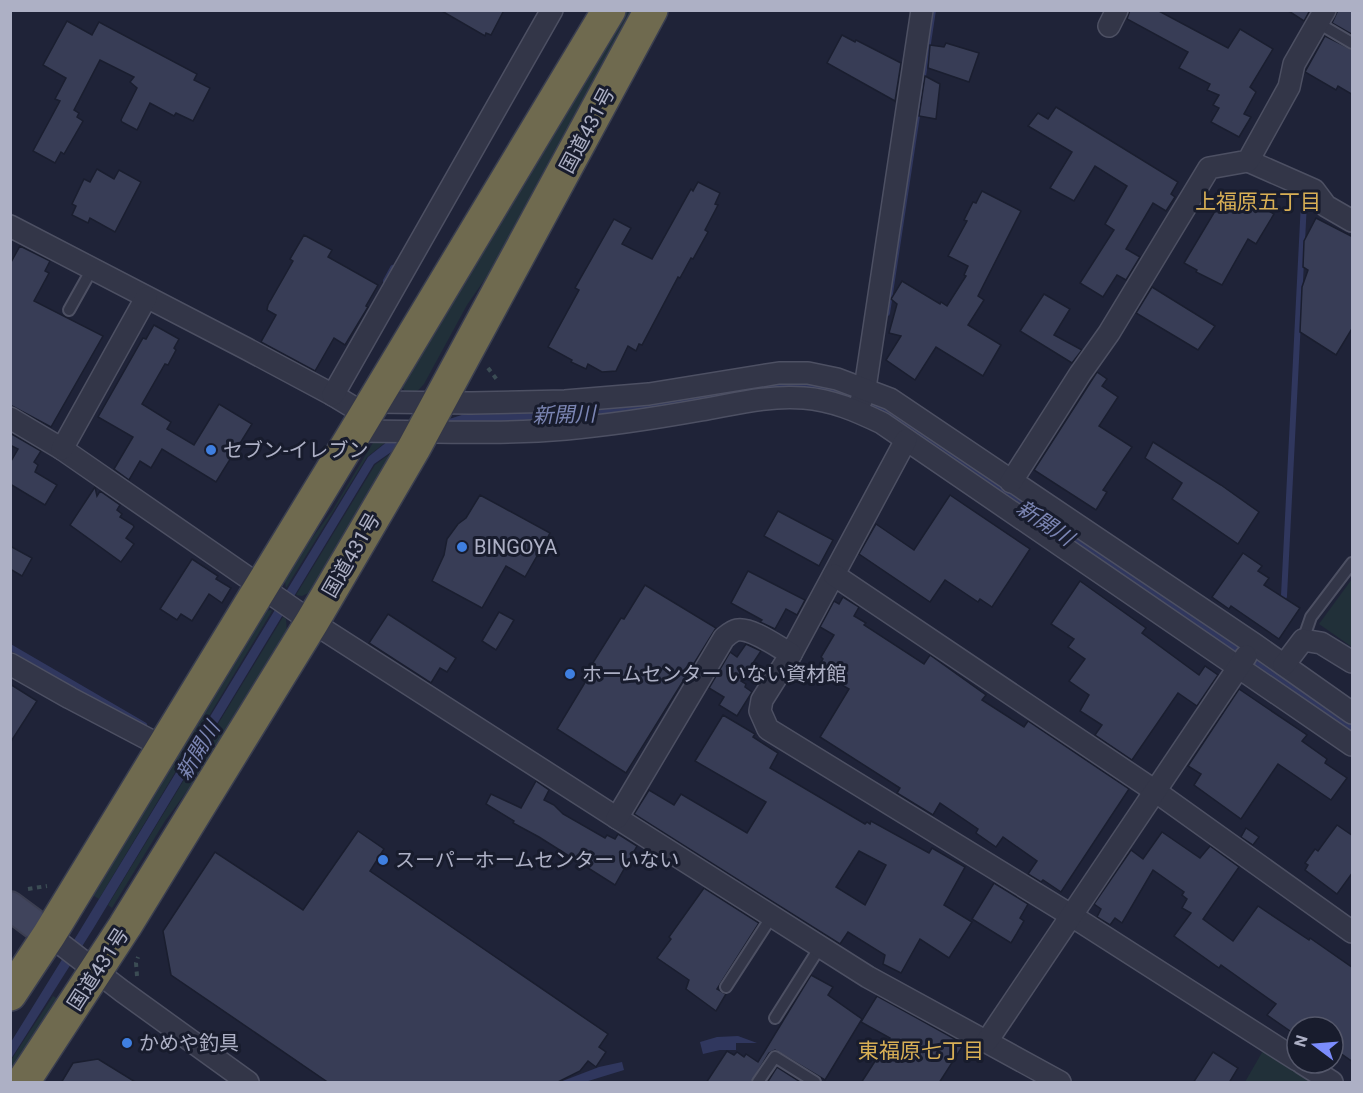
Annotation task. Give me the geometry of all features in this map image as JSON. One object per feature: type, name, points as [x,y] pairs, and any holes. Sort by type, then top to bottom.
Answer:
[{"type":"highway","name":"国道431号","points":[[23,1083],[91,967],[310,620],[399,423],[609,10]]},
{"type":"highway","name":"国道431号","points":[[10,994],[54,939],[163,747],[264,587],[399,423],[651,10]]},
{"type":"street","points":[[333,395],[552,10]]},
{"type":"street","points":[[861,400],[922,10]]},
{"type":"street","points":[[1248,161],[1289,87],[1294,64],[1321,16]]},
{"type":"street","points":[[1011,482],[1109,333],[1209,168],[1248,161],[1314,190],[1326,206],[1353,221]]},
{"type":"street","points":[[14,231],[92,269],[333,395],[399,423],[469,432],[564,429],[779,373],[808,373],[837,379],[882,423],[906,440],[1246,655],[1284,665],[1353,713]]},
{"type":"street","points":[[63,449],[146,298]]},
{"type":"street","points":[[861,400],[890,399],[1011,482],[1246,655],[1353,745]]},
{"type":"street","points":[[399,423],[565,401],[651,406]]},
{"type":"street","points":[[10,418],[63,449],[310,620],[820,947],[868,977],[1060,1083]]},
{"type":"street","points":[[906,440],[791,654],[762,700],[760,711],[768,729],[1072,916],[1285,1052]]},
{"type":"street","points":[[834,575],[1155,791],[1353,932]]},
{"type":"street","points":[[617,818],[724,638],[734,630],[744,629],[791,654]]},
{"type":"street","points":[[1284,665],[1303,640],[1321,643],[1353,662]]},
{"type":"street","points":[[987,1041],[1246,655]]},
{"type":"street","points":[[10,664],[163,747]]},
{"type":"street","points":[[10,906],[91,967],[227,1076],[248,1083]]},
{"type":"lane","points":[[1321,16],[1353,43]]},
{"type":"lane","points":[[69,310],[92,269]]},
{"type":"lane","points":[[1303,640],[1311,617],[1353,563]]},
{"type":"lane","points":[[726,987],[772,916]]},
{"type":"lane","points":[[775,1018],[820,947]]},
{"type":"lane","points":[[758,1083],[775,1057],[815,1083]]},
{"type":"path","points":[[485,361],[489,371],[505,387]]},
{"type":"shaded area","points":[[622,11],[635,11],[521,227],[467,305],[424,384],[416,392],[406,393],[400,383]]},
{"type":"shaded area","points":[[392,437],[367,457],[286,588],[284,576],[332,511],[374,441]]},
{"type":"shaded area","points":[[397,449],[313,591],[302,596],[296,595],[375,465]]},
{"type":"shaded area","points":[[1352,579],[1352,647],[1319,624]]},
{"type":"shaded area","points":[[271,610],[99,899],[89,893],[265,611]]},
{"type":"shaded area","points":[[283,617],[286,619],[287,633],[218,749],[165,821],[112,908],[108,905]]},
{"type":"shaded area","points":[[53,996],[63,1002],[11,1081],[11,1060]]},
{"type":"shaded area","points":[[1264,1049],[1285,1062],[1285,1075],[1306,1075],[1317,1082],[1245,1082]]},
{"type":"water","name":"新開川","points":[[763,381],[821,382],[885,404],[1352,721],[1352,736],[844,399],[560,422],[397,448],[374,464],[93,929],[11,1059],[11,1042],[368,457],[393,437],[471,412]]},
{"type":"water","points":[[738,1036],[757,1043],[736,1043],[736,1050],[720,1050],[703,1054],[700,1042],[717,1037]]},
{"type":"water","points":[[622,1062],[624,1070],[585,1082],[560,1082],[599,1067]]},
{"type":"building","points":[[440,10],[504,10],[491,35],[486,33],[485,36]]},
{"type":"building","points":[[1130,10],[1157,10],[1228,48],[1240,29],[1273,49],[1250,87],[1256,92],[1244,114],[1251,117],[1239,137],[1211,122],[1219,108],[1213,105],[1219,95],[1207,90],[1210,84],[1179,68],[1188,52],[1127,19]]},
{"type":"building","points":[[1287,10],[1310,10],[1304,21]]},
{"type":"building","points":[[1338,10],[1353,10],[1353,35],[1332,23]]},
{"type":"building","points":[[67,21],[92,35],[99,22],[197,74],[194,80],[210,88],[193,121],[176,113],[174,116],[150,103],[137,130],[122,122],[137,88],[130,82],[134,77],[100,60],[74,110],[79,113],[77,117],[83,121],[64,154],[61,152],[55,163],[33,151],[60,101],[55,99],[66,78],[43,65]]},
{"type":"building","points":[[842,35],[901,63],[895,101],[827,63]]},
{"type":"building","points":[[1325,36],[1353,50],[1353,95],[1338,86],[1336,90],[1305,72]]},
{"type":"building","points":[[946,43],[979,53],[969,82],[928,68],[930,45],[944,47]]},
{"type":"building","points":[[925,76],[940,84],[936,119],[919,116]]},
{"type":"building","points":[[1056,107],[1178,182],[1171,194],[1175,197],[1166,211],[1153,203],[1126,249],[1140,257],[1126,280],[1117,275],[1103,297],[1080,283],[1114,230],[1105,224],[1127,186],[1095,166],[1074,201],[1050,188],[1072,152],[1028,126],[1038,113],[1048,119]]},
{"type":"building","points":[[97,169],[114,179],[119,170],[141,182],[115,232],[90,218],[88,223],[72,215],[76,206],[72,204],[84,179],[90,182]]},
{"type":"building","points":[[698,182],[720,193],[715,204],[718,205],[705,230],[708,232],[693,259],[691,258],[680,278],[678,277],[642,345],[639,344],[636,351],[628,346],[616,371],[602,372],[588,364],[586,369],[548,347],[579,290],[575,288],[614,219],[631,228],[622,244],[652,259],[691,189],[693,191]]},
{"type":"building","points":[[982,191],[1021,211],[978,296],[984,300],[968,325],[1001,345],[983,376],[936,347],[915,380],[886,360],[901,336],[889,333],[897,304],[891,299],[902,281],[947,306],[966,276],[964,275],[968,266],[948,256],[967,221],[964,220],[973,202],[976,203]]},
{"type":"building","points":[[1239,194],[1274,214],[1256,244],[1248,239],[1222,285],[1184,263],[1224,196],[1234,201]]},
{"type":"building","points":[[1316,218],[1353,237],[1353,327],[1336,355],[1300,332],[1302,287],[1308,270],[1303,267],[1304,241]]},
{"type":"building","points":[[304,235],[332,250],[328,257],[378,285],[366,306],[368,307],[345,345],[334,338],[315,371],[261,342],[276,315],[267,310],[268,305],[293,261],[290,259]]},
{"type":"building","points":[[20,246],[50,261],[45,271],[49,273],[34,301],[103,336],[51,427],[10,405],[10,264]]},
{"type":"building","points":[[1152,287],[1215,326],[1198,350],[1136,313]]},
{"type":"building","points":[[1044,294],[1070,309],[1054,335],[1082,350],[1072,363],[1020,331]]},
{"type":"building","points":[[154,325],[179,339],[168,365],[165,364],[142,404],[171,422],[167,429],[194,445],[219,404],[252,424],[216,482],[162,449],[151,468],[140,461],[129,480],[114,469],[133,437],[98,417],[143,338],[146,339]]},
{"type":"building","points":[[1097,372],[1107,379],[1102,386],[1118,397],[1099,426],[1132,447],[1103,490],[1107,492],[1096,510],[1034,470]]},
{"type":"building","points":[[10,433],[41,451],[34,462],[38,465],[35,472],[57,485],[45,505],[10,484],[10,463],[18,449],[10,445]]},
{"type":"building","points":[[1153,442],[1259,512],[1238,544],[1172,499],[1182,483],[1145,458]]},
{"type":"building","points":[[95,487],[97,496],[100,491],[120,505],[117,510],[122,514],[120,517],[134,527],[126,538],[134,544],[121,562],[70,525]]},
{"type":"building","points":[[480,495],[550,533],[525,577],[506,566],[482,608],[432,581],[444,555],[447,539],[458,524],[466,518]]},
{"type":"building","points":[[950,495],[1030,549],[992,607],[980,599],[978,602],[945,580],[930,602],[859,554],[876,524],[914,550]]},
{"type":"building","points":[[778,511],[833,540],[819,566],[764,536]]},
{"type":"building","points":[[10,546],[32,558],[22,576],[10,569]]},
{"type":"building","points":[[1243,553],[1262,566],[1258,571],[1269,578],[1264,585],[1300,608],[1279,639],[1231,606],[1229,609],[1212,597]]},
{"type":"building","points":[[192,559],[218,576],[216,579],[231,588],[222,603],[209,594],[192,621],[181,614],[177,620],[160,609]]},
{"type":"building","points":[[748,571],[805,600],[797,615],[786,609],[775,629],[731,603]]},
{"type":"building","points":[[1080,581],[1146,628],[1142,633],[1199,675],[1205,666],[1218,675],[1197,706],[1178,693],[1132,760],[1095,735],[1102,725],[1080,711],[1089,695],[1069,681],[1085,659],[1068,647],[1074,639],[1051,624]]},
{"type":"building","points":[[645,585],[716,628],[626,773],[557,729],[592,671],[589,669]]},
{"type":"building","points":[[843,597],[859,607],[854,616],[866,623],[864,625],[924,664],[930,655],[986,695],[982,700],[1024,727],[1028,721],[1129,789],[1061,892],[1043,880],[1041,882],[1028,874],[1037,861],[1003,837],[996,847],[976,833],[978,829],[940,803],[933,815],[897,793],[900,788],[820,737],[849,689],[817,670],[823,659],[821,657],[834,635],[820,627],[834,601],[839,604]]},
{"type":"building","points":[[499,612],[514,620],[496,650],[482,641]]},
{"type":"building","points":[[388,614],[456,658],[447,672],[440,668],[431,683],[369,643]]},
{"type":"building","points":[[746,644],[761,651],[741,681],[752,692],[737,716],[719,705],[724,697],[709,688],[730,652],[737,657]]},
{"type":"building","points":[[10,684],[37,701],[10,743]]},
{"type":"building","points":[[1239,689],[1307,735],[1302,741],[1327,759],[1325,763],[1347,778],[1331,800],[1278,764],[1241,819],[1194,785],[1201,774],[1188,766]]},
{"type":"building","points":[[723,715],[755,734],[753,737],[778,753],[770,768],[865,824],[867,822],[870,824],[871,821],[929,853],[932,848],[965,867],[944,905],[972,922],[949,958],[920,939],[901,973],[883,964],[885,955],[848,932],[840,944],[634,814],[649,790],[674,805],[681,794],[747,833],[766,802],[695,761]],"holes":[[[859,851],[886,865],[865,905],[836,887]]]},
{"type":"building","points":[[536,781],[549,790],[544,800],[554,805],[563,814],[605,838],[607,835],[615,839],[618,834],[637,846],[615,885],[486,804],[491,794],[521,808]]},
{"type":"building","points":[[1337,825],[1353,836],[1353,872],[1337,894],[1305,870],[1308,865],[1305,863],[1315,849],[1318,851]]},
{"type":"building","points":[[1246,828],[1259,837],[1253,845],[1241,837]]},
{"type":"building","points":[[358,831],[384,849],[370,871],[608,1034],[599,1047],[606,1052],[596,1067],[588,1061],[580,1071],[556,1083],[329,1083],[171,975],[163,931],[215,852],[303,910]]},
{"type":"building","points":[[1162,832],[1200,858],[1210,846],[1239,867],[1203,919],[1233,941],[1258,906],[1353,968],[1353,1062],[1345,1056],[1345,1015],[1285,1015],[1285,1027],[1267,1015],[1276,1004],[1221,965],[1219,968],[1174,936],[1191,913],[1182,908],[1187,899],[1182,895],[1184,892],[1153,870],[1122,923],[1115,918],[1110,925],[1097,917],[1101,909],[1094,904],[1131,850],[1143,859]]},
{"type":"building","points":[[994,883],[1028,904],[1020,918],[1024,921],[1011,943],[972,919]]},
{"type":"building","points":[[704,888],[759,923],[717,989],[726,994],[716,1011],[686,989],[689,980],[657,958]]},
{"type":"building","points":[[811,975],[833,987],[828,995],[862,1019],[825,1080],[775,1050],[769,1053],[751,1083],[706,1083],[727,1051],[734,1055],[737,1052],[744,1057],[746,1054],[758,1062]]},
{"type":"building","points":[[877,996],[964,1044],[939,1083],[861,1083],[890,1038],[861,1022]]},
{"type":"building","points":[[1213,1052],[1238,1068],[1229,1083],[1193,1083]]},
{"type":"building","points":[[98,1059],[137,1083],[61,1083],[73,1063]]},
{"type":"building","points":[[777,1067],[802,1083],[767,1083]]},
{"type":"waterway","points":[[887,313],[933,10]]},
{"type":"waterway","points":[[1284,596],[1304,202]]},
{"type":"waterway","points":[[386,281],[393,268]]},
{"type":"waterway","points":[[10,647],[144,725]]},
{"type":"place","name":"セブン-イレブン","points":[[211,450]]},
{"type":"place","name":"BINGOYA","points":[[462,547]]},
{"type":"place","name":"ホームセンター いない資材館","points":[[570,674]]},
{"type":"place","name":"スーパーホームセンター いない","points":[[383,860]]},
{"type":"place","name":"かめや釣具","points":[[127,1043]]},
{"type":"district","name":"上福原五丁目","points":[[1258,202]]},
{"type":"district","name":"東福原七丁目","points":[[921,1051]]}]
